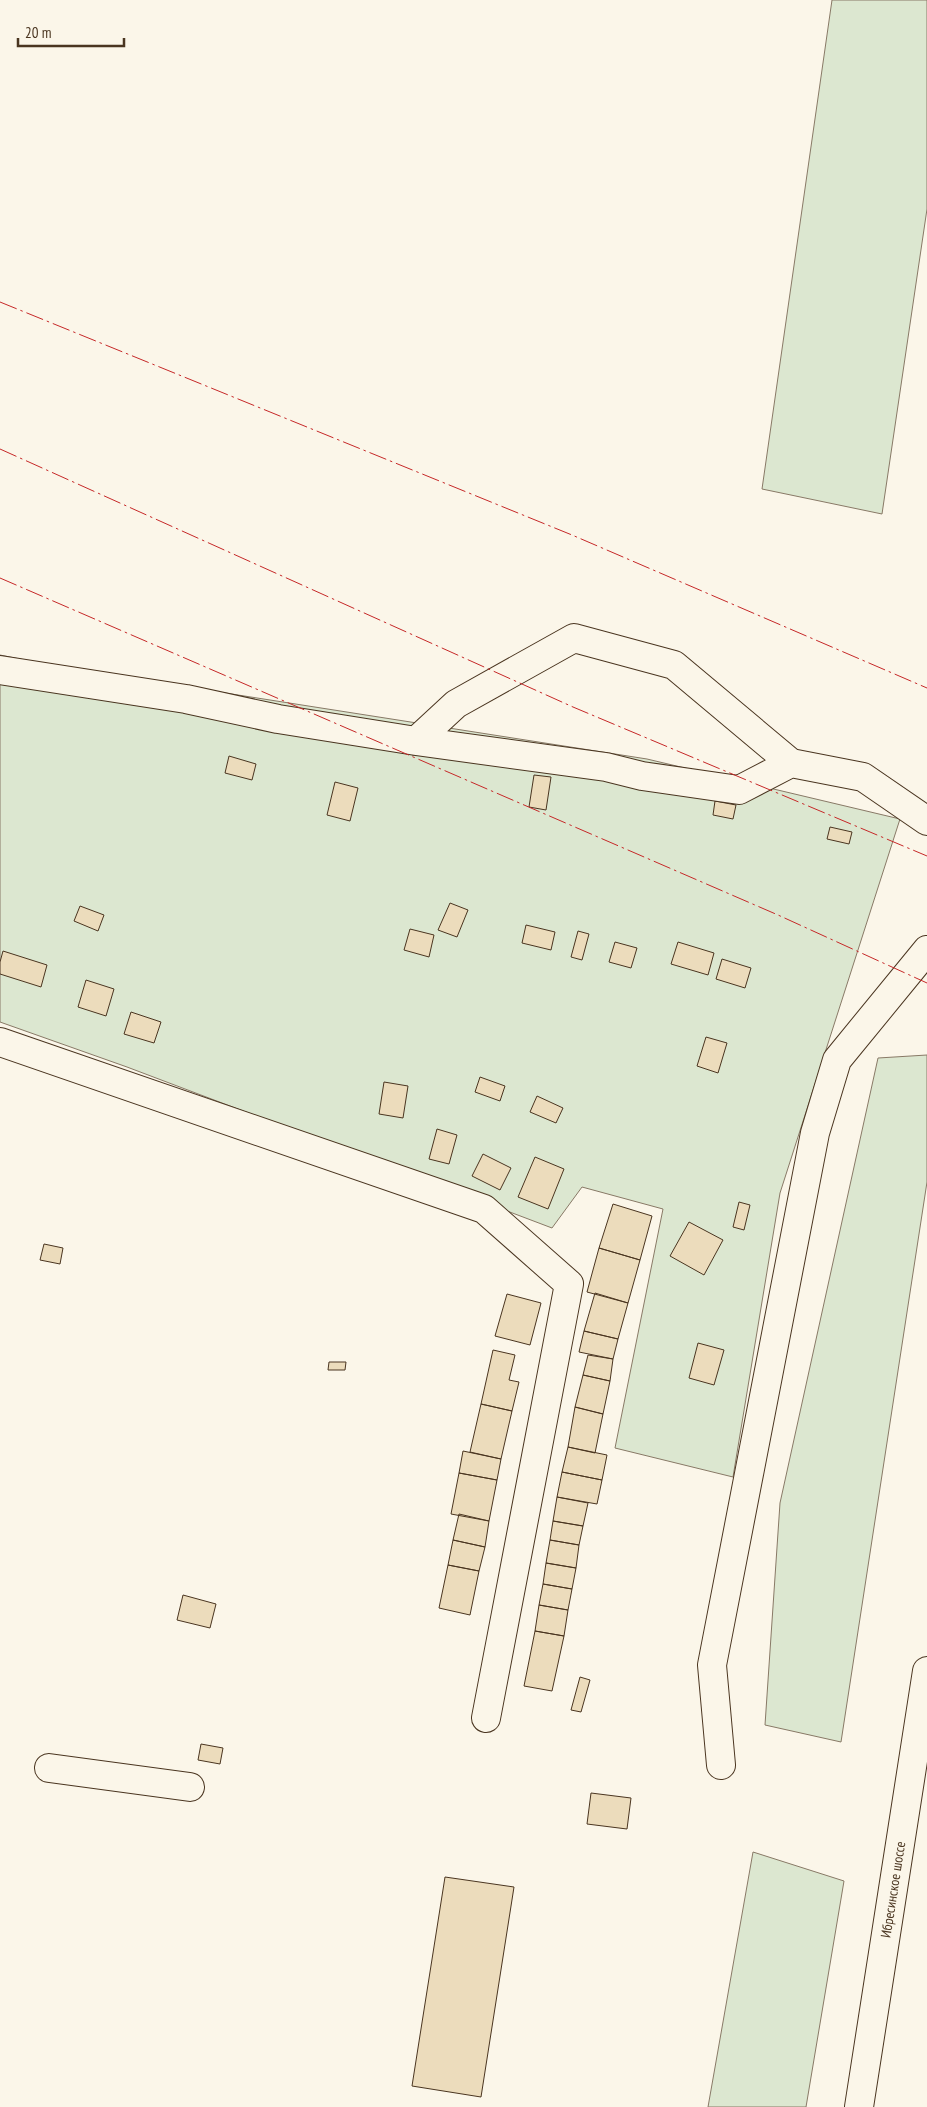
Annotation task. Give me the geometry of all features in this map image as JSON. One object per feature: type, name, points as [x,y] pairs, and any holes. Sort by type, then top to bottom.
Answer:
[{"type":"main road","points":[[416,741],[456,704],[574,638],[674,665],[791,763],[864,777],[927,821]]},
{"type":"main road","points":[[0,670],[186,699],[278,718],[416,741],[606,767],[642,776],[740,790],[791,763]]},
{"type":"main road","points":[[721,1765],[712,1665],[816,1133],[837,1060],[927,950]]},
{"type":"main road","points":[[0,1042],[484,1208],[569,1284],[486,1718]]},
{"type":"main road","name":"Ибресинское шоссе","points":[[859,2107],[927,1671]]},
{"type":"main road","points":[[49,1768],[190,1787]]},
{"type":"green space","points":[[832,0],[927,0],[927,209],[882,514],[762,489]]},
{"type":"green space","points":[[0,655],[59,667],[647,759],[900,819],[780,1193],[733,1477],[615,1448],[663,1209],[582,1187],[552,1228],[127,1067],[0,1022]]},
{"type":"green space","points":[[927,1055],[927,1182],[841,1742],[765,1725],[780,1503],[878,1058]]},
{"type":"green space","points":[[753,1852],[844,1881],[806,2107],[708,2107]]},
{"type":"building","points":[[229,756],[256,764],[252,780],[225,773]]},
{"type":"building","points":[[534,775],[551,777],[546,810],[529,807]]},
{"type":"building","points":[[335,782],[358,788],[350,821],[327,815]]},
{"type":"building","points":[[715,801],[736,805],[733,819],[713,815]]},
{"type":"building","points":[[830,827],[852,832],[849,844],[827,839]]},
{"type":"building","points":[[450,903],[468,910],[457,937],[438,930]]},
{"type":"building","points":[[80,906],[104,915],[98,931],[74,921]]},
{"type":"building","points":[[526,925],[555,932],[551,950],[522,943]]},
{"type":"building","points":[[410,929],[434,935],[429,957],[404,950]]},
{"type":"building","points":[[578,931],[589,934],[582,960],[571,957]]},
{"type":"building","points":[[615,942],[637,948],[631,968],[609,962]]},
{"type":"building","points":[[678,942],[714,953],[708,975],[671,964]]},
{"type":"building","points":[[3,951],[47,965],[41,987],[0,974],[0,962]]},
{"type":"building","points":[[722,959],[751,968],[745,988],[716,979]]},
{"type":"building","points":[[86,980],[114,989],[106,1016],[78,1007]]},
{"type":"building","points":[[131,1012],[161,1022],[154,1043],[124,1034]]},
{"type":"building","points":[[706,1037],[727,1043],[718,1073],[697,1066]]},
{"type":"building","points":[[480,1077],[505,1086],[500,1101],[475,1092]]},
{"type":"building","points":[[384,1082],[408,1086],[403,1118],[379,1114]]},
{"type":"building","points":[[537,1096],[563,1108],[556,1123],[530,1112]]},
{"type":"building","points":[[437,1129],[457,1135],[449,1164],[429,1159]]},
{"type":"building","points":[[483,1154],[511,1168],[500,1190],[472,1176]]},
{"type":"building","points":[[535,1157],[564,1169],[548,1209],[518,1197]]},
{"type":"building","points":[[739,1202],[750,1205],[744,1230],[733,1227]]},
{"type":"building","points":[[613,1204],[652,1216],[640,1260],[599,1248]]},
{"type":"building","points":[[689,1222],[723,1240],[704,1275],[670,1256]]},
{"type":"building","points":[[44,1244],[63,1248],[60,1264],[40,1260]]},
{"type":"building","points":[[599,1248],[640,1260],[628,1303],[587,1292]]},
{"type":"building","points":[[595,1293],[628,1303],[618,1339],[584,1331]]},
{"type":"building","points":[[507,1294],[541,1303],[530,1345],[495,1336]]},
{"type":"building","points":[[584,1331],[618,1339],[613,1359],[579,1352]]},
{"type":"building","points":[[698,1343],[724,1350],[714,1385],[689,1378]]},
{"type":"building","points":[[493,1350],[515,1355],[509,1380],[519,1382],[512,1411],[481,1404]]},
{"type":"building","points":[[588,1355],[613,1359],[610,1381],[583,1375]]},
{"type":"building","points":[[329,1362],[346,1362],[345,1370],[328,1370]]},
{"type":"building","points":[[583,1375],[610,1381],[603,1414],[575,1407]]},
{"type":"building","points":[[481,1404],[512,1411],[501,1459],[470,1452]]},
{"type":"building","points":[[575,1407],[603,1414],[595,1453],[568,1447]]},
{"type":"building","points":[[568,1447],[607,1455],[602,1480],[562,1472]]},
{"type":"building","points":[[463,1451],[501,1459],[497,1480],[459,1473]]},
{"type":"building","points":[[562,1472],[602,1480],[597,1504],[557,1497]]},
{"type":"building","points":[[459,1473],[497,1480],[489,1521],[451,1514]]},
{"type":"building","points":[[557,1497],[588,1503],[583,1526],[553,1521]]},
{"type":"building","points":[[459,1514],[489,1521],[485,1547],[453,1540]]},
{"type":"building","points":[[553,1521],[583,1526],[579,1545],[550,1540]]},
{"type":"building","points":[[453,1540],[485,1547],[479,1571],[448,1565]]},
{"type":"building","points":[[550,1540],[579,1545],[576,1568],[546,1563]]},
{"type":"building","points":[[546,1563],[576,1568],[572,1589],[543,1584]]},
{"type":"building","points":[[448,1565],[479,1571],[470,1615],[439,1608]]},
{"type":"building","points":[[543,1584],[572,1589],[568,1610],[539,1605]]},
{"type":"building","points":[[183,1595],[216,1604],[210,1628],[177,1620]]},
{"type":"building","points":[[539,1605],[568,1610],[564,1636],[535,1631]]},
{"type":"building","points":[[535,1631],[564,1636],[552,1691],[524,1686]]},
{"type":"building","points":[[580,1677],[590,1680],[581,1712],[571,1710]]},
{"type":"building","points":[[201,1744],[223,1748],[220,1764],[198,1760]]},
{"type":"building","points":[[591,1793],[631,1798],[627,1829],[587,1824]]},
{"type":"building","points":[[445,1877],[514,1887],[481,2097],[412,2086]]},
{"type":"power","points":[[0,302],[572,535],[927,688]]},
{"type":"power","points":[[0,449],[573,707],[927,856]]},
{"type":"power","points":[[0,578],[778,915],[927,983]]}]
